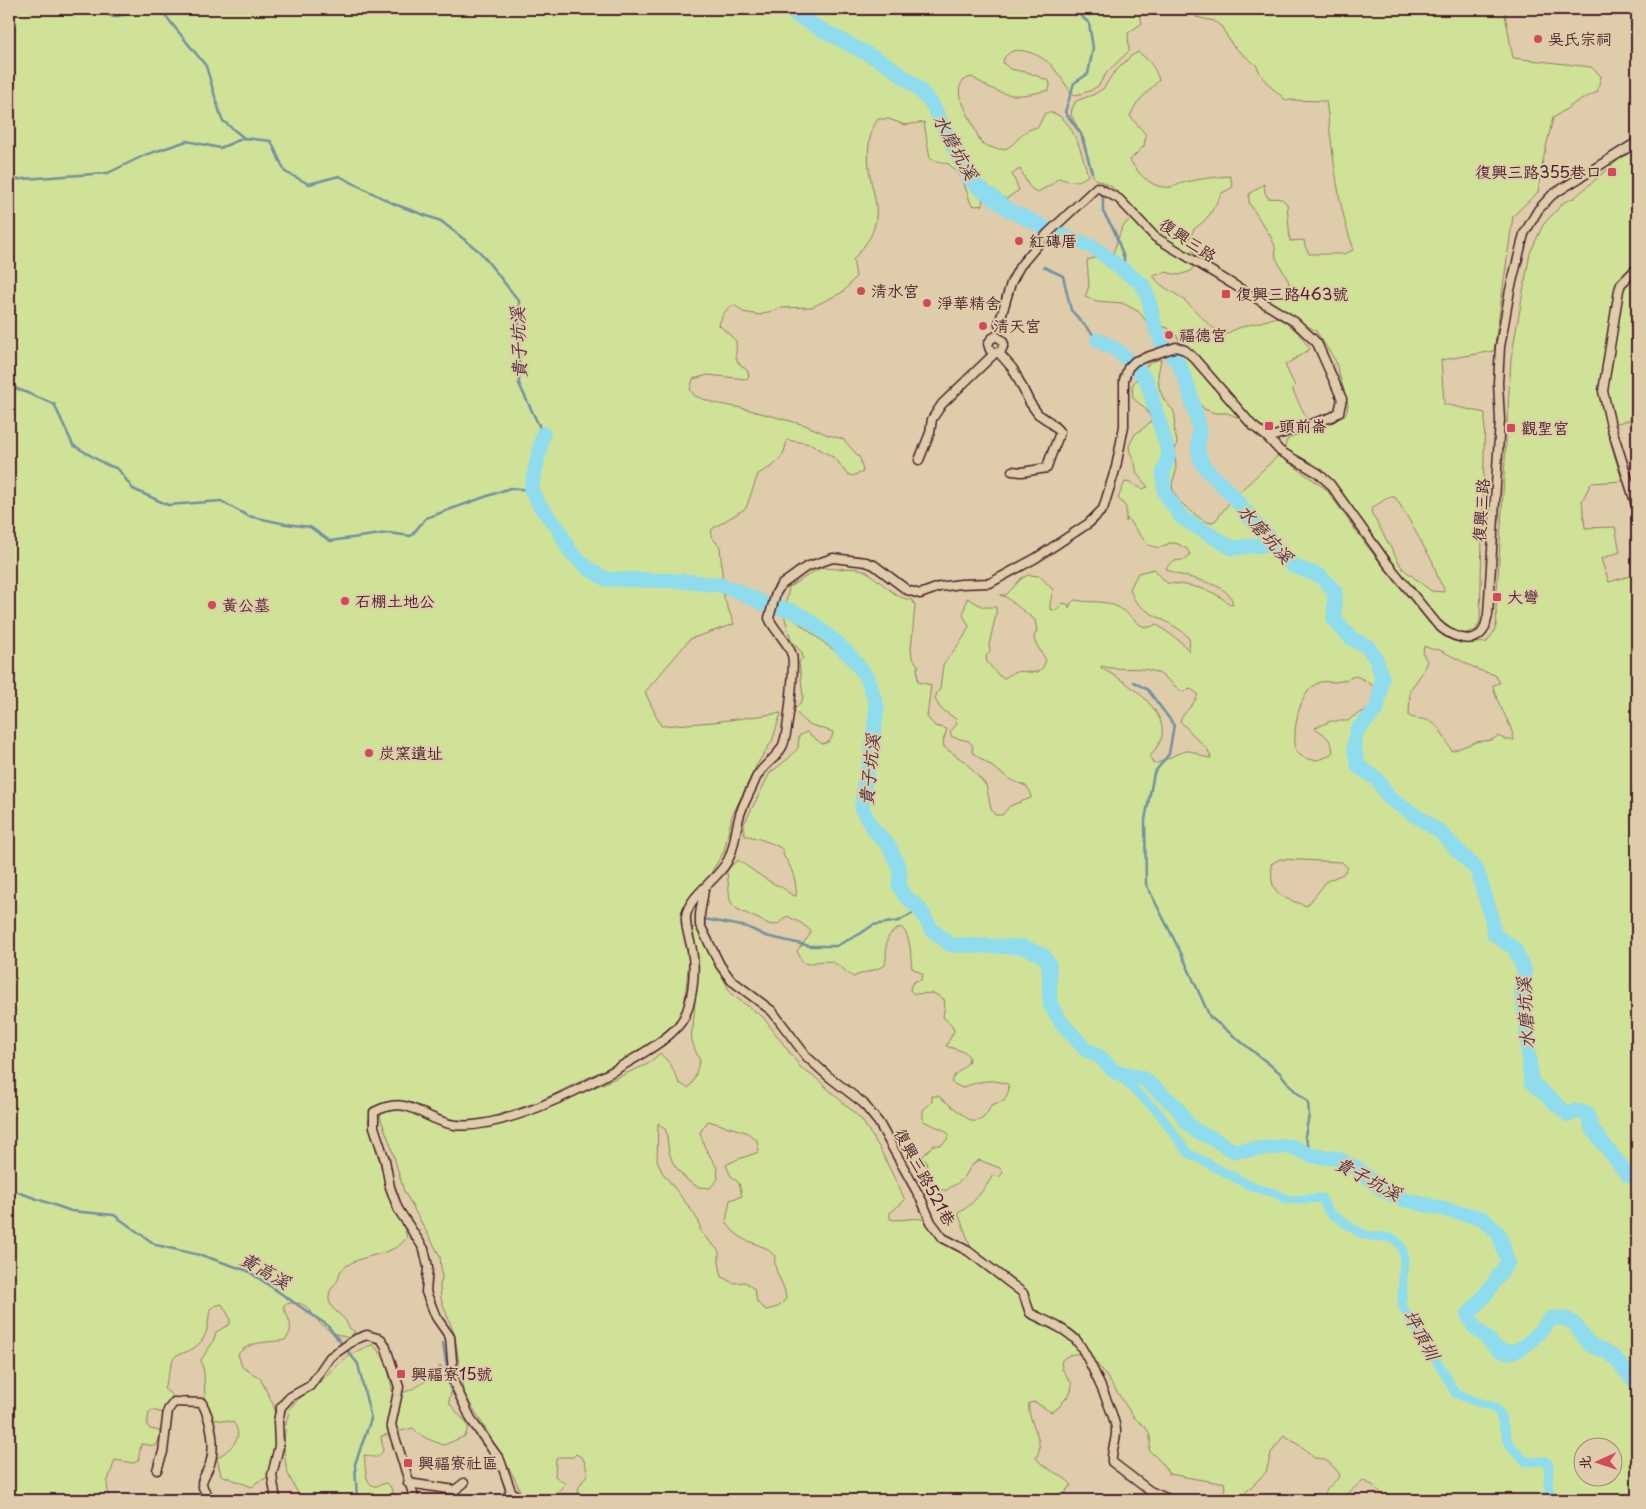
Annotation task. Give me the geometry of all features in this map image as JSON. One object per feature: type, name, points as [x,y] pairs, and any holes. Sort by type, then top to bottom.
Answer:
[{"type":"street","name":"復興三路","points":[[704,890],[728,861],[736,837],[739,817],[758,775],[783,746],[792,678],[792,655],[772,626],[769,618],[776,593],[781,585],[806,567],[833,558],[866,562],[874,565],[907,590],[920,594],[939,587],[961,584],[990,584],[1036,558],[1089,523],[1103,509],[1116,467],[1124,426],[1124,380],[1128,368],[1135,361],[1162,351],[1176,347],[1185,350],[1252,425],[1268,438],[1280,452],[1318,472],[1330,484],[1387,563],[1446,633],[1460,638],[1470,638],[1481,633],[1485,628],[1488,615],[1500,420],[1498,383],[1500,347],[1510,290],[1524,234],[1538,210],[1552,195],[1637,142]]},
{"type":"street","name":"復興三路","points":[[999,324],[1011,283],[1020,266],[1047,234],[1097,187],[1119,199],[1155,237],[1295,322],[1317,343],[1341,393],[1342,405],[1339,412],[1332,417],[1268,438]]},
{"type":"street","points":[[1637,268],[1621,284],[1619,290],[1603,391],[1610,426],[1637,508]]},
{"type":"street","points":[[919,460],[930,433],[932,419],[942,404],[997,353],[1013,369],[1030,403],[1038,414],[1060,432],[1051,454],[1048,468],[1012,472]]},
{"type":"street","points":[[520,1500],[511,1491],[500,1460],[472,1421],[454,1383],[450,1337],[436,1317],[426,1292],[428,1267],[424,1249],[398,1209],[390,1186],[385,1160],[374,1127],[374,1112],[384,1107],[406,1105],[433,1119],[455,1125],[480,1125],[538,1107],[608,1074],[657,1044],[679,1026],[687,1011],[694,967],[686,928],[686,914],[694,897],[704,890]]},
{"type":"street","name":"復興三路521巷","points":[[704,890],[700,925],[720,965],[731,980],[772,1011],[807,1057],[863,1103],[880,1123],[922,1201],[931,1222],[943,1238],[968,1251],[1023,1293],[1030,1313],[1063,1330],[1077,1341],[1099,1380],[1113,1419],[1116,1431],[1111,1454],[1112,1462],[1150,1491],[1171,1500]]},
{"type":"street","points":[[276,1500],[272,1475],[279,1446],[278,1421],[281,1407],[290,1396],[302,1391],[314,1382],[330,1357],[356,1339],[366,1335],[381,1339],[397,1378],[399,1387],[391,1425],[415,1500]]},
{"type":"street","points":[[157,1470],[163,1452],[168,1410],[174,1402],[202,1403],[211,1425],[212,1454],[210,1465],[202,1482],[203,1488],[211,1500]]},
{"type":"street","points":[[408,1483],[455,1490],[464,1483]]},
{"type":"street","points":[[505,1500],[511,1491]]},
{"type":"green space","points":[[9,9],[1137,9],[1142,23],[1128,33],[1129,51],[1107,72],[1099,85],[1090,91],[1076,95],[1073,94],[1049,63],[1034,54],[1018,50],[1009,53],[1004,58],[1003,63],[1010,69],[1030,73],[1049,81],[1049,90],[1026,95],[1009,94],[992,89],[972,77],[965,79],[960,86],[960,97],[981,143],[993,148],[1008,148],[1022,134],[1038,127],[1045,113],[1054,113],[1069,126],[1079,146],[1088,176],[1074,181],[1058,178],[1038,192],[1029,186],[1020,169],[1012,174],[1019,190],[1006,199],[986,184],[982,184],[983,205],[976,206],[971,204],[962,178],[949,164],[930,159],[924,122],[905,125],[889,119],[878,119],[870,139],[868,154],[876,207],[876,220],[865,245],[853,260],[856,276],[845,290],[812,307],[780,308],[760,315],[743,312],[735,305],[724,312],[719,325],[736,341],[737,361],[747,370],[749,376],[746,379],[708,375],[693,379],[690,390],[695,396],[714,403],[742,408],[805,425],[843,439],[860,458],[863,472],[852,476],[846,473],[836,459],[811,444],[787,440],[778,461],[758,474],[746,508],[712,529],[711,536],[720,547],[724,598],[734,624],[690,639],[645,692],[661,726],[714,722],[781,713],[772,741],[756,766],[732,816],[724,851],[707,880],[682,911],[689,960],[684,1006],[677,1022],[646,1046],[610,1067],[538,1102],[479,1121],[453,1120],[406,1102],[383,1104],[371,1111],[368,1122],[386,1183],[407,1236],[402,1243],[394,1248],[355,1261],[340,1272],[338,1280],[330,1292],[329,1300],[332,1307],[344,1319],[349,1328],[355,1332],[348,1338],[326,1328],[304,1305],[299,1303],[285,1304],[283,1307],[289,1320],[290,1332],[285,1340],[254,1344],[238,1354],[242,1367],[260,1378],[274,1406],[276,1445],[269,1477],[257,1482],[252,1487],[221,1475],[217,1458],[234,1443],[238,1433],[237,1428],[233,1422],[213,1419],[205,1399],[204,1373],[201,1360],[213,1342],[216,1332],[230,1324],[230,1318],[222,1304],[210,1309],[205,1335],[199,1344],[173,1359],[164,1389],[172,1395],[172,1400],[163,1413],[152,1410],[149,1412],[147,1425],[150,1429],[160,1431],[156,1446],[141,1444],[138,1461],[133,1463],[115,1460],[107,1483],[109,1500],[9,1500]]},
{"type":"green space","points":[[1191,9],[1504,9],[1513,58],[1591,67],[1601,76],[1597,92],[1575,103],[1553,118],[1538,192],[1513,216],[1494,351],[1441,360],[1444,404],[1485,413],[1480,621],[1476,630],[1463,634],[1451,630],[1439,621],[1332,481],[1319,469],[1289,452],[1285,447],[1287,440],[1297,434],[1343,417],[1347,411],[1348,404],[1335,360],[1316,331],[1255,294],[1257,289],[1261,289],[1279,296],[1286,296],[1289,282],[1276,258],[1275,246],[1271,237],[1249,203],[1249,194],[1264,184],[1265,193],[1268,198],[1282,199],[1287,204],[1290,241],[1304,240],[1309,254],[1344,254],[1353,250],[1339,193],[1326,101],[1286,100],[1263,78],[1256,65],[1233,46],[1221,26],[1214,21],[1196,17]],"holes":[[[1389,497],[1395,497],[1432,560],[1444,592],[1431,591],[1402,568],[1371,512],[1373,507]]]},
{"type":"green space","points":[[1138,52],[1151,64],[1159,80],[1136,104],[1130,116],[1146,135],[1144,146],[1130,160],[1133,165],[1147,180],[1158,186],[1171,187],[1184,182],[1230,176],[1233,187],[1222,193],[1210,214],[1194,229],[1189,239],[1196,260],[1191,271],[1179,275],[1165,272],[1153,276],[1163,286],[1186,302],[1207,323],[1225,335],[1238,328],[1276,317],[1295,330],[1310,349],[1285,365],[1295,386],[1292,389],[1307,419],[1306,422],[1278,432],[1267,433],[1253,423],[1227,413],[1215,413],[1204,409],[1197,400],[1182,388],[1176,371],[1176,353],[1183,349],[1177,336],[1168,328],[1147,322],[1138,311],[1122,303],[1097,301],[1085,297],[1089,286],[1087,260],[1113,253],[1122,228],[1130,219],[1128,205],[1120,194],[1111,186],[1095,179],[1090,169],[1084,139],[1071,115],[1072,109],[1076,101],[1095,94],[1104,88],[1112,75],[1131,56]]},
{"type":"green space","points":[[1637,149],[1637,418],[1606,426],[1622,481],[1591,483],[1582,501],[1585,528],[1615,527],[1620,552],[1601,559],[1609,582],[1637,574],[1637,1500],[1386,1500],[1376,1488],[1362,1481],[1342,1497],[1325,1500],[1325,1493],[1340,1475],[1329,1463],[1323,1459],[1314,1458],[1305,1449],[1284,1435],[1271,1453],[1266,1472],[1243,1495],[1235,1500],[1220,1500],[1225,1488],[1224,1482],[1169,1474],[1163,1464],[1149,1450],[1150,1438],[1147,1429],[1134,1417],[1098,1365],[1086,1355],[1076,1354],[1069,1355],[1061,1361],[1062,1369],[1072,1384],[1071,1392],[1058,1408],[1051,1412],[1035,1402],[1029,1403],[1030,1417],[1039,1444],[1036,1458],[1044,1466],[1072,1485],[1067,1489],[1063,1500],[577,1500],[579,1487],[588,1473],[583,1458],[576,1454],[573,1457],[559,1457],[556,1459],[555,1476],[565,1484],[550,1500],[524,1500],[514,1477],[463,1391],[455,1336],[441,1299],[440,1256],[404,1191],[380,1117],[381,1113],[385,1110],[405,1108],[421,1118],[440,1125],[455,1128],[482,1128],[561,1102],[648,1064],[660,1053],[671,1065],[679,1083],[688,1088],[694,1079],[700,1061],[691,1037],[696,978],[692,928],[698,927],[731,994],[763,1017],[802,1069],[816,1078],[861,1119],[879,1147],[905,1200],[890,1213],[890,1219],[925,1220],[969,1256],[973,1253],[958,1213],[978,1197],[993,1175],[999,1177],[1003,1173],[1000,1168],[979,1160],[975,1162],[958,1182],[947,1190],[941,1190],[933,1185],[926,1161],[921,1158],[933,1145],[943,1143],[950,1135],[944,1130],[923,1121],[923,1110],[932,1102],[932,1096],[938,1096],[971,1121],[978,1121],[984,1118],[991,1105],[1004,1101],[1009,1090],[1008,1084],[996,1081],[979,1082],[962,1088],[951,1082],[954,1076],[968,1063],[969,1057],[965,1052],[946,1046],[954,1031],[952,1025],[943,1017],[944,999],[933,993],[914,994],[910,990],[911,985],[915,981],[921,980],[923,974],[912,968],[909,941],[901,927],[890,934],[888,938],[885,965],[853,977],[832,962],[822,961],[807,964],[802,961],[797,951],[811,931],[801,923],[787,916],[778,924],[771,925],[737,909],[730,900],[727,872],[738,860],[796,896],[793,875],[782,849],[776,845],[745,836],[744,824],[770,773],[798,748],[799,736],[807,732],[822,744],[830,740],[833,735],[833,732],[806,723],[794,710],[802,701],[803,696],[799,662],[803,658],[802,653],[791,640],[783,611],[849,662],[846,655],[831,639],[786,605],[789,587],[822,567],[860,569],[899,596],[912,600],[915,605],[912,657],[919,667],[917,667],[918,682],[931,685],[927,717],[935,726],[947,729],[943,741],[944,747],[965,762],[986,785],[991,809],[995,815],[1002,815],[1010,806],[1031,798],[1030,791],[1026,786],[1011,780],[972,752],[973,746],[969,741],[952,737],[950,732],[957,724],[956,719],[941,709],[935,699],[940,689],[943,665],[964,637],[969,626],[963,615],[967,598],[983,607],[996,607],[989,645],[990,651],[986,656],[987,662],[999,676],[1005,678],[1021,671],[1038,672],[1044,666],[1046,660],[1035,642],[1034,636],[1037,631],[1035,620],[1006,597],[1000,595],[1006,595],[1022,578],[1028,575],[1040,576],[1053,590],[1050,609],[1056,611],[1063,603],[1069,605],[1069,609],[1071,603],[1075,600],[1111,604],[1124,611],[1143,626],[1151,627],[1156,624],[1181,642],[1189,651],[1189,639],[1186,634],[1142,608],[1134,600],[1130,589],[1138,573],[1154,569],[1167,583],[1206,590],[1233,605],[1227,593],[1213,584],[1166,569],[1172,562],[1187,559],[1190,554],[1187,549],[1176,543],[1170,543],[1159,548],[1148,545],[1127,518],[1126,522],[1126,507],[1118,498],[1125,482],[1142,489],[1148,487],[1137,474],[1129,446],[1135,434],[1152,420],[1146,409],[1133,398],[1132,386],[1142,370],[1151,362],[1161,359],[1158,375],[1159,388],[1164,400],[1173,410],[1175,416],[1174,429],[1177,442],[1175,451],[1176,471],[1172,484],[1179,501],[1198,517],[1209,523],[1215,521],[1234,497],[1280,454],[1284,459],[1326,489],[1367,546],[1440,634],[1458,642],[1487,642],[1497,620],[1496,610],[1511,359],[1530,253],[1543,225],[1564,202],[1574,198],[1630,150]],"holes":[[[1424,646],[1440,650],[1479,670],[1495,675],[1500,683],[1493,685],[1497,699],[1510,726],[1514,740],[1506,740],[1498,736],[1492,740],[1476,742],[1452,751],[1435,724],[1409,716],[1410,690],[1422,673],[1427,661],[1423,654]],[[1101,666],[1157,672],[1182,692],[1191,689],[1198,694],[1180,721],[1208,750],[1211,758],[1188,751],[1153,764],[1150,757],[1162,736],[1162,725],[1158,715],[1151,705],[1132,687],[1102,669]],[[1355,676],[1374,687],[1384,697],[1382,705],[1360,713],[1348,721],[1331,721],[1315,728],[1330,741],[1333,752],[1329,756],[1314,760],[1300,755],[1296,752],[1296,723],[1298,712],[1306,694],[1312,686],[1320,682],[1336,682]],[[1280,859],[1342,862],[1348,868],[1343,874],[1327,881],[1307,906],[1285,898],[1274,887],[1271,864]],[[708,1121],[746,1132],[757,1140],[759,1152],[726,1165],[731,1176],[739,1183],[742,1196],[730,1200],[726,1222],[743,1239],[766,1248],[775,1256],[777,1273],[784,1287],[786,1299],[778,1307],[766,1310],[757,1302],[754,1289],[745,1282],[733,1283],[722,1277],[719,1251],[701,1233],[699,1222],[692,1211],[662,1172],[657,1160],[658,1123],[666,1130],[669,1152],[673,1163],[679,1171],[688,1181],[698,1187],[710,1188],[718,1179],[717,1168],[704,1146],[700,1132]]]},
{"type":"green space","points":[[372,1345],[377,1349],[384,1361],[393,1394],[413,1389],[420,1385],[431,1377],[440,1366],[444,1369],[453,1386],[449,1400],[450,1404],[467,1424],[468,1428],[465,1436],[444,1445],[423,1436],[413,1428],[381,1436],[383,1451],[375,1457],[364,1455],[366,1474],[373,1486],[386,1483],[390,1486],[394,1495],[392,1498],[396,1497],[400,1500],[302,1500],[292,1483],[286,1466],[284,1438],[290,1411],[296,1402],[343,1360],[357,1351]]},
{"type":"waterway","points":[[97,9],[113,17],[143,10],[160,9]]},
{"type":"waterway","name":"貴子坑溪","points":[[160,9],[206,66],[222,120],[244,138],[271,141],[285,172],[309,184],[339,176],[394,204],[441,221],[480,252],[519,301],[519,384],[543,434]]},
{"type":"waterway","name":"水磨坑溪","points":[[786,9],[888,65],[917,87],[932,104],[969,178],[977,186],[1009,210],[1062,236],[1093,247],[1143,285],[1155,327],[1163,344],[1179,364],[1188,386],[1199,427],[1198,450],[1201,461],[1256,525],[1268,535],[1272,544],[1293,566],[1320,576],[1335,591],[1334,620],[1352,639],[1368,647],[1376,659],[1382,677],[1377,709],[1357,730],[1354,746],[1358,766],[1377,779],[1389,798],[1439,831],[1477,870],[1491,915],[1494,934],[1515,949],[1525,972],[1521,988],[1526,1020],[1531,1082],[1569,1115],[1576,1111],[1587,1113],[1592,1129],[1628,1175],[1637,1178]]},
{"type":"waterway","points":[[1073,9],[1089,23],[1093,48],[1088,74],[1074,83],[1065,112],[1081,134],[1092,172]]},
{"type":"waterway","points":[[9,180],[108,173],[145,155],[187,141],[220,148],[244,138]]},
{"type":"waterway","points":[[1103,197],[1103,212],[1114,230],[1124,258],[1124,270]]},
{"type":"waterway","points":[[1044,267],[1063,276],[1071,310],[1098,340]]},
{"type":"waterway","points":[[1098,340],[1118,351],[1137,368],[1147,381],[1169,454],[1163,474],[1165,493],[1182,518],[1232,548],[1272,544]]},
{"type":"waterway","points":[[9,389],[15,388],[54,404],[73,445],[105,464],[118,469],[133,489],[168,505],[221,501],[248,516],[310,527],[330,541],[388,533],[411,536],[426,518],[510,488],[531,490]]},
{"type":"waterway","name":"貴子坑溪","points":[[543,434],[531,490],[540,506],[558,528],[571,553],[589,569],[606,579],[682,581],[720,585],[738,591],[762,603],[792,611],[809,620],[854,660],[868,679],[877,708],[862,809],[873,829],[889,846],[900,870],[899,885],[904,895],[920,909],[932,930],[951,945],[1023,947],[1043,955],[1049,964],[1050,1004],[1061,1022],[1085,1049],[1100,1057],[1115,1072],[1144,1079],[1177,1107],[1186,1122],[1197,1132],[1234,1151],[1291,1146],[1312,1156],[1336,1158],[1357,1168],[1384,1191],[1405,1200],[1482,1218],[1499,1234],[1508,1262],[1486,1294],[1468,1315],[1472,1324],[1494,1346],[1506,1352],[1514,1351],[1528,1343],[1551,1318],[1567,1319],[1575,1325],[1591,1345],[1604,1350],[1614,1357],[1637,1383]]},
{"type":"waterway","points":[[1134,682],[1148,690],[1174,725],[1169,754],[1154,773],[1145,820],[1146,884],[1183,957],[1210,1017],[1279,1072],[1294,1090],[1308,1102],[1309,1115],[1305,1136],[1312,1156]]},
{"type":"waterway","points":[[704,919],[747,927],[766,936],[810,946],[836,946],[873,925],[899,921],[920,909]]},
{"type":"waterway","name":"坪頂圳","points":[[1115,1072],[1158,1112],[1188,1153],[1255,1188],[1275,1193],[1287,1200],[1321,1198],[1332,1215],[1357,1231],[1366,1235],[1393,1239],[1398,1242],[1404,1255],[1402,1303],[1404,1310],[1455,1393],[1494,1407],[1500,1413],[1511,1447],[1526,1462],[1545,1461],[1549,1464],[1548,1485],[1552,1500]]},
{"type":"waterway","name":"黃高溪","points":[[9,1189],[71,1211],[114,1215],[156,1245],[204,1256],[248,1271],[327,1325],[358,1364],[371,1419],[355,1464],[357,1500]]},
{"type":"waterway","points":[[443,1343],[450,1388],[476,1434],[499,1467],[507,1495]]},
{"type":"place","name":"吳氏宗祠","points":[[1538,39]]},
{"type":"place","name":"復興三路355巷口","points":[[1612,172]]},
{"type":"place","name":"紅磚厝","points":[[1019,241]]},
{"type":"place","name":"清水宮","points":[[861,291]]},
{"type":"place","name":"復興三路463號","points":[[1226,294]]},
{"type":"place","name":"淨華精舍","points":[[927,303]]},
{"type":"place","name":"清天宮","points":[[983,326]]},
{"type":"place","name":"福德宮","points":[[1169,335]]},
{"type":"place","name":"頭前崙","points":[[1269,426]]},
{"type":"place","name":"觀聖宮","points":[[1511,428]]},
{"type":"place","name":"大彎","points":[[1497,597]]},
{"type":"place","name":"石棚土地公","points":[[345,601]]},
{"type":"place","name":"黃公墓","points":[[212,605]]},
{"type":"place","name":"炭窯遺址","points":[[369,753]]},
{"type":"place","name":"興福寮15號","points":[[401,1374]]},
{"type":"place","name":"興福寮社區","points":[[408,1463]]}]
